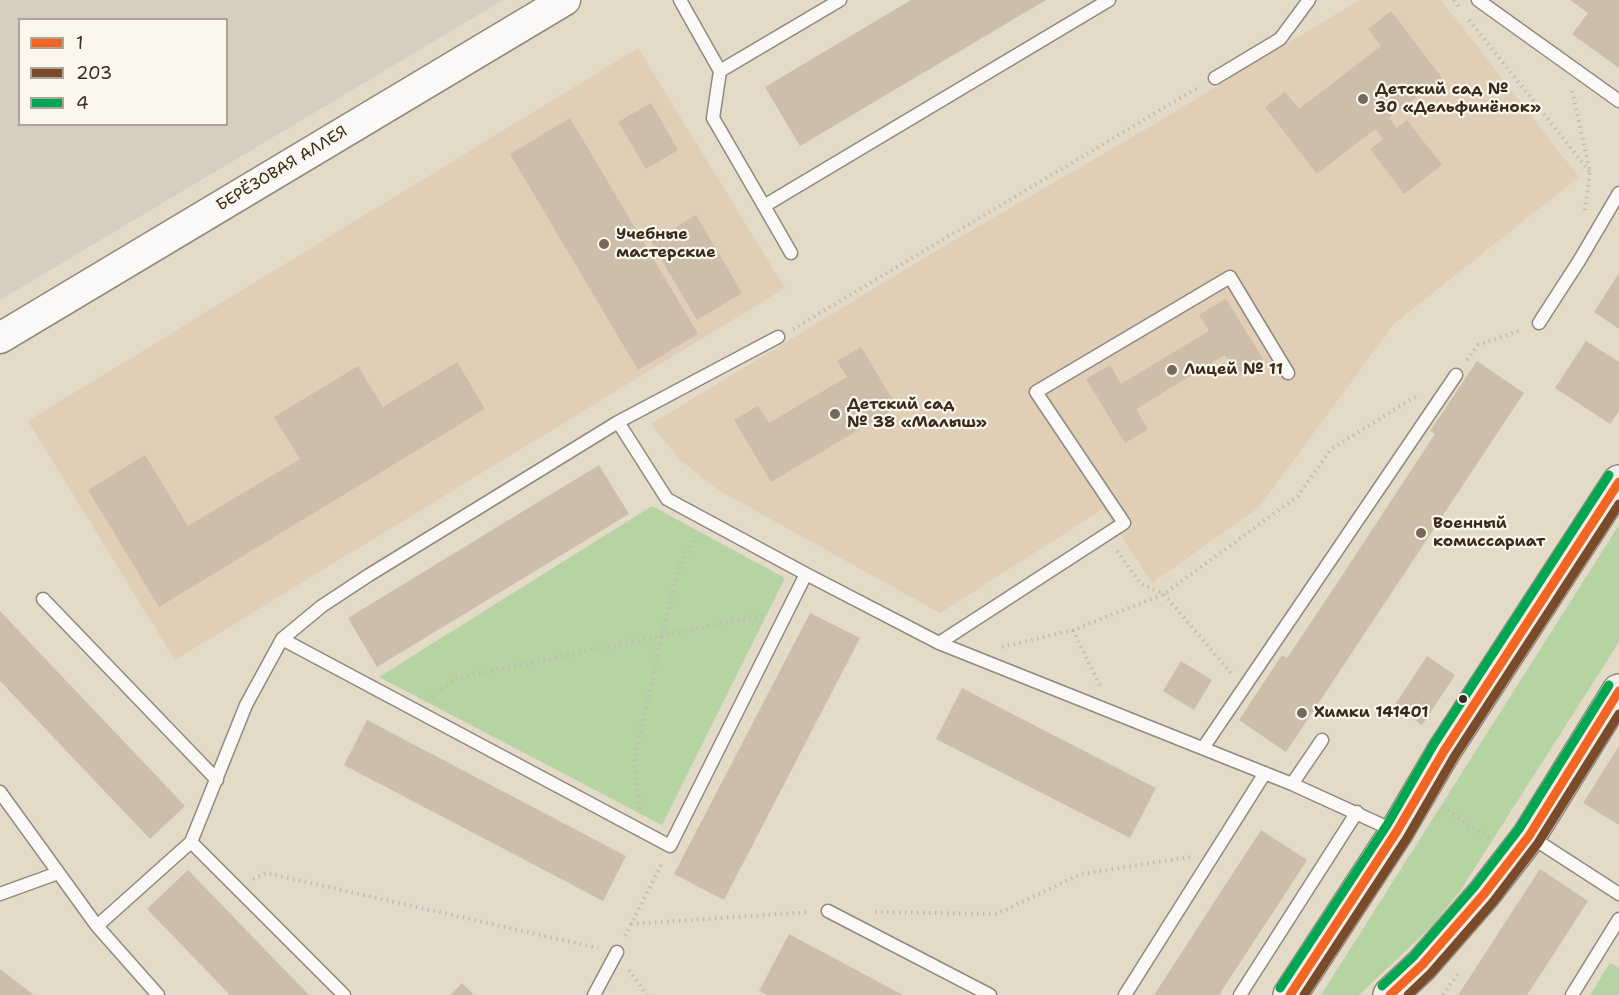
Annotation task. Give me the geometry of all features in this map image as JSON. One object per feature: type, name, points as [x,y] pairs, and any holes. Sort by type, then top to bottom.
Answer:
[{"type":"main road","points":[[1290,995],[1396,831],[1450,742],[1619,482]]},
{"type":"main road","points":[[1390,995],[1422,965],[1522,846],[1619,691]]},
{"type":"street","name":"БЕРЁЗОВАЯ АЛЛЕЯ","points":[[0,338],[565,0]]},
{"type":"street","points":[[1404,995],[1422,965]]},
{"type":"lane","points":[[680,0],[720,71],[713,118],[791,253]]},
{"type":"lane","points":[[720,71],[840,0]]},
{"type":"lane","points":[[764,207],[1110,0]]},
{"type":"lane","points":[[1215,78],[1280,39],[1309,0]]},
{"type":"lane","points":[[1478,0],[1619,101]]},
{"type":"lane","points":[[1539,323],[1619,193]]},
{"type":"lane","points":[[939,643],[1124,523],[1036,392],[1230,277],[1288,373]]},
{"type":"lane","points":[[97,926],[191,842],[246,705],[282,639],[322,606],[369,575],[618,422],[778,338]]},
{"type":"lane","points":[[1203,748],[1456,375]]},
{"type":"lane","points":[[618,422],[667,499],[806,574],[939,643],[1292,784],[1396,831]]},
{"type":"lane","points":[[282,639],[670,846],[806,574]]},
{"type":"lane","points":[[43,599],[217,780]]},
{"type":"lane","points":[[1292,784],[1322,740]]},
{"type":"lane","points":[[1125,995],[1265,773]]},
{"type":"lane","points":[[0,792],[97,926],[158,995]]},
{"type":"lane","points":[[1240,995],[1357,812]]},
{"type":"lane","points":[[191,842],[344,995]]},
{"type":"lane","points":[[1522,846],[1619,894]]},
{"type":"lane","points":[[0,894],[58,873]]},
{"type":"lane","points":[[828,911],[990,995]]},
{"type":"lane","points":[[1572,995],[1619,919]]},
{"type":"lane","points":[[594,995],[617,952]]},
{"type":"path","points":[[1454,0],[1461,9]]},
{"type":"path","points":[[1468,18],[1590,172]]},
{"type":"path","points":[[1567,64],[1590,172],[1584,217]]},
{"type":"path","points":[[778,338],[1215,78]]},
{"type":"path","points":[[969,655],[1073,630],[1164,594],[1298,496],[1330,448],[1417,395],[1456,375],[1478,345],[1539,323]]},
{"type":"path","points":[[643,832],[634,760],[679,566],[705,519]]},
{"type":"path","points":[[1105,534],[1141,584],[1164,594],[1244,687]]},
{"type":"path","points":[[415,711],[456,678],[789,610]]},
{"type":"path","points":[[1073,630],[1113,712]]},
{"type":"path","points":[[1420,791],[1522,846]]},
{"type":"path","points":[[617,952],[670,846]]},
{"type":"path","points":[[873,912],[997,914],[1081,874],[1214,854]]},
{"type":"path","points":[[236,888],[266,873],[617,952],[647,995]]},
{"type":"path","points":[[631,924],[828,911]]},
{"type":"shaded area","points":[[0,0],[503,0],[0,300]]},
{"type":"shaded area","points":[[1359,0],[1441,0],[1579,177],[1395,323],[1258,508],[1152,583],[1103,509],[940,613],[720,491],[680,460],[651,424],[931,254],[1158,122]]},
{"type":"shaded area","points":[[638,48],[785,288],[175,660],[28,421]]},
{"type":"green space","points":[[652,506],[785,578],[662,825],[379,677]]},
{"type":"green space","points":[[1619,525],[1619,642],[1460,891],[1433,925],[1359,995],[1321,995]]},
{"type":"green space","points":[[1610,963],[1619,968],[1619,995],[1590,995]]},
{"type":"building","points":[[911,0],[1046,0],[800,146],[765,87]]},
{"type":"building","points":[[1570,0],[1619,0],[1619,68],[1572,34],[1588,13]]},
{"type":"building","name":"Детский сад № 30 «Дельфинёнок»","points":[[1391,11],[1442,78],[1389,118],[1397,128],[1407,120],[1442,165],[1404,194],[1370,149],[1383,139],[1375,129],[1317,174],[1265,107],[1285,92],[1299,109],[1381,46],[1368,29]]},
{"type":"building","points":[[651,103],[678,150],[646,169],[618,122]]},
{"type":"building","name":"Учебные мастерские","points":[[570,118],[698,334],[638,370],[510,154]]},
{"type":"building","points":[[696,215],[742,293],[697,320],[651,242]]},
{"type":"building","points":[[1619,273],[1619,329],[1594,312]]},
{"type":"building","name":"Лицей № 11","points":[[1226,299],[1264,360],[1238,376],[1225,355],[1136,409],[1148,429],[1125,443],[1086,379],[1110,365],[1121,384],[1209,331],[1199,315]]},
{"type":"building","points":[[1586,341],[1619,362],[1619,411],[1610,424],[1555,388]]},
{"type":"building","name":"Детский сад № 38 «Малыш»","points":[[861,347],[897,407],[771,482],[734,420],[758,406],[769,423],[847,377],[837,361]]},
{"type":"building","points":[[1477,361],[1524,393],[1286,752],[1239,720],[1282,655],[1287,658],[1343,574],[1435,434],[1430,431]]},
{"type":"building","points":[[457,362],[485,409],[159,607],[88,490],[145,455],[188,526],[300,459],[274,417],[358,366],[383,407]]},
{"type":"building","points":[[599,465],[629,514],[377,667],[348,618]]},
{"type":"building","points":[[0,611],[185,806],[150,839],[0,681]]},
{"type":"building","points":[[810,613],[860,638],[724,900],[674,874]]},
{"type":"building","points":[[1427,656],[1455,675],[1422,725],[1394,706]]},
{"type":"building","points":[[1181,661],[1212,680],[1194,710],[1163,691]]},
{"type":"building","points":[[962,688],[1156,788],[1130,838],[936,739]]},
{"type":"building","points":[[367,720],[626,856],[603,901],[344,765]]},
{"type":"building","points":[[1619,746],[1619,825],[1583,803]]},
{"type":"building","points":[[1261,830],[1307,860],[1298,874],[1219,995],[1154,995]]},
{"type":"building","points":[[1540,869],[1588,901],[1527,995],[1458,995]]},
{"type":"building","points":[[188,870],[309,995],[230,995],[147,909]]},
{"type":"building","points":[[789,934],[903,995],[767,995],[759,991]]},
{"type":"building","points":[[0,969],[34,995],[0,995]]},
{"type":"building","points":[[462,983],[474,995],[450,995]]},
{"type":"transit line","name":"4","points":[[1280,988],[1387,825],[1434,744],[1609,475]]},
{"type":"transit line","name":"1","points":[[1290,995],[1397,831],[1444,751],[1619,482]]},
{"type":"transit line","name":"203","points":[[1304,995],[1407,838],[1454,757],[1619,504]]},
{"type":"transit line","name":"4","points":[[1382,986],[1413,957],[1475,886],[1519,829],[1609,685]]},
{"type":"transit line","name":"1","points":[[1390,995],[1422,965],[1484,894],[1529,836],[1619,691]]},
{"type":"transit line","name":"203","points":[[1408,995],[1431,973],[1493,902],[1538,843],[1619,714]]},
{"type":"place","name":"Детский сад № 30 «Дельфинёнок»","points":[[1363,99]]},
{"type":"place","name":"Учебные мастерские","points":[[604,244]]},
{"type":"place","name":"Лицей № 11","points":[[1172,370]]},
{"type":"place","name":"Детский сад № 38 «Малыш»","points":[[835,414]]},
{"type":"place","name":"Военный комиссариат","points":[[1421,533]]},
{"type":"place","name":"Химки 141401","points":[[1302,713]]}]
